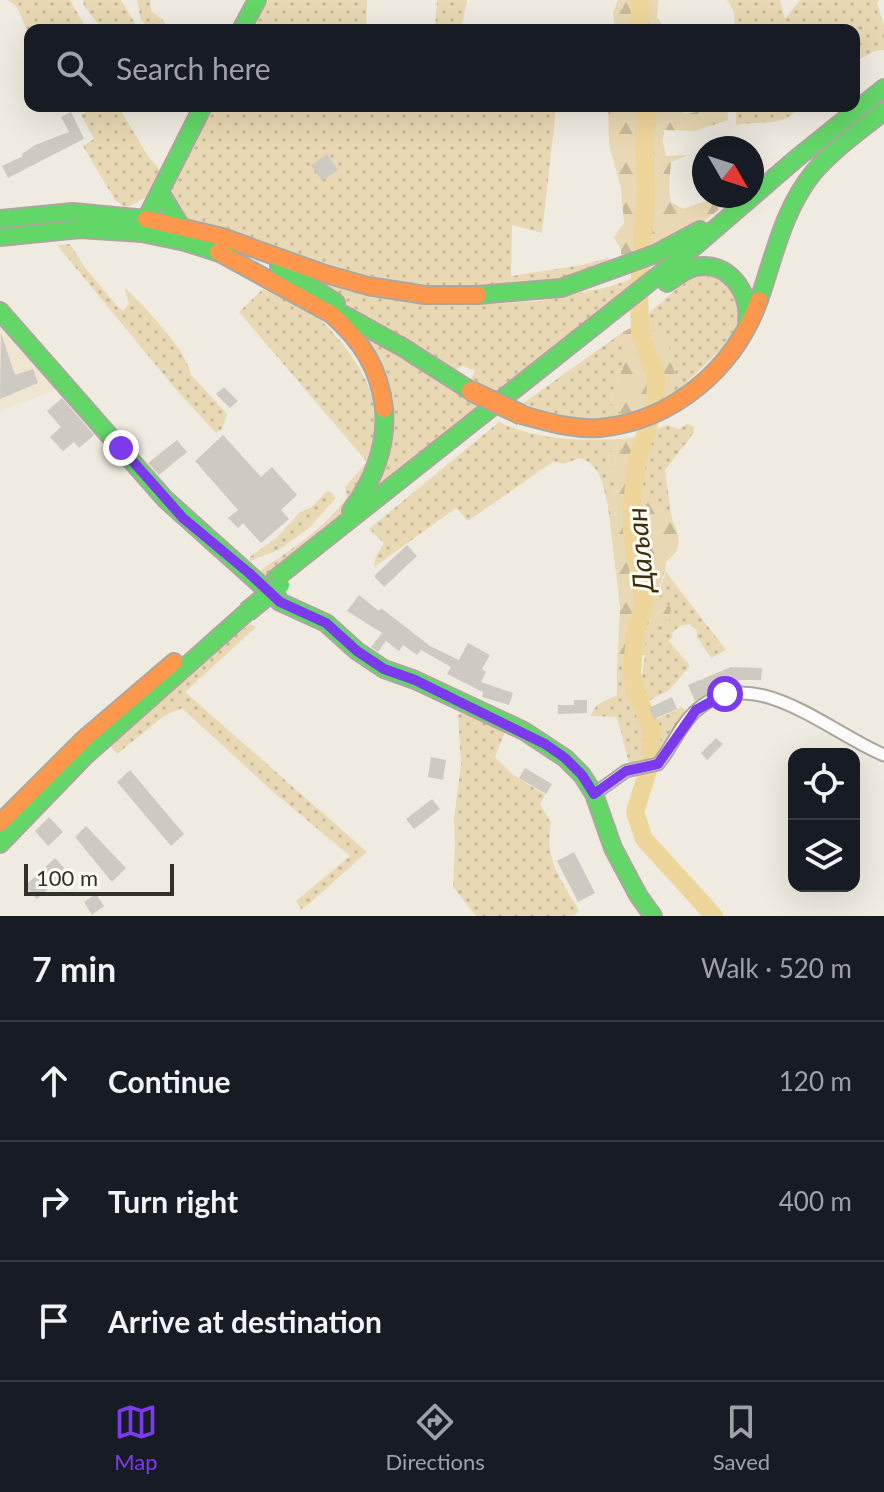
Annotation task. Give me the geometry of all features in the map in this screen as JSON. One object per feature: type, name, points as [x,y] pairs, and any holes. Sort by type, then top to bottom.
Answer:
[{"type":"main road","points":[[244,24],[257,0]]},
{"type":"main road","points":[[860,102],[884,86]]},
{"type":"main road","points":[[860,106],[884,86]]},
{"type":"main road","points":[[655,286],[884,103]]},
{"type":"main road","points":[[0,237],[80,229],[181,227],[220,244],[409,351],[471,391],[522,415],[571,427],[615,427],[671,407],[703,385],[724,364],[753,317],[784,222],[803,186],[826,158],[884,111]]},
{"type":"main road","points":[[144,226],[200,112]]},
{"type":"main road","points":[[764,175],[846,112]]},
{"type":"main road","points":[[276,580],[526,392],[621,315],[853,112]]},
{"type":"main road","points":[[121,214],[160,192]]},
{"type":"main road","points":[[160,192],[181,227]]},
{"type":"main road","points":[[0,219],[71,212],[121,214],[144,226],[368,286],[425,295],[486,295],[561,288],[622,268],[697,233],[725,208]]},
{"type":"main road","points":[[0,823],[27,792],[79,753],[333,529],[354,508],[370,484],[382,448],[385,419],[381,391],[369,356],[331,314],[220,244]]},
{"type":"main road","points":[[655,286],[688,269],[702,266],[721,270],[734,279],[746,297],[749,315],[738,342]]},
{"type":"main road","points":[[0,311],[165,499],[280,602],[326,623],[357,651],[384,669],[415,680],[545,744],[565,758],[582,775],[594,794],[613,848],[653,916]]},
{"type":"main road","points":[[276,580],[621,315]]},
{"type":"main road","points":[[0,844],[79,753]]},
{"type":"street","points":[[594,794],[618,777],[635,769],[651,767],[662,759],[696,710],[725,694],[739,691],[754,692],[779,702],[884,755]]},
{"type":"shaded area","points":[[0,311],[63,381],[53,391],[0,411]]},
{"type":"green space","points":[[8,0],[70,0],[84,24],[24,24],[17,7]]},
{"type":"green space","points":[[83,0],[121,0],[135,24],[98,24]]},
{"type":"green space","points":[[137,0],[150,0],[151,11],[165,24],[145,24],[141,20]]},
{"type":"green space","points":[[268,0],[367,0],[366,24],[255,24]]},
{"type":"green space","points":[[437,0],[467,0],[462,24],[435,24]]},
{"type":"green space","points":[[618,0],[658,0],[657,18],[662,24],[614,24],[613,13]]},
{"type":"green space","points":[[727,0],[780,0],[785,19],[800,0],[879,0],[884,50],[860,59],[860,24],[735,24],[734,12]]},
{"type":"green space","points":[[86,112],[122,112],[148,156],[163,174],[150,195],[126,208],[115,200],[83,146],[94,139],[81,115]]},
{"type":"green space","points":[[211,112],[556,112],[542,233],[512,225],[511,276],[608,258],[618,265],[533,286],[419,285],[329,269],[194,225],[176,207],[172,194],[183,161]]},
{"type":"green space","points":[[608,112],[727,112],[728,120],[695,131],[664,130],[666,156],[688,155],[671,162],[671,202],[683,209],[692,206],[721,208],[688,234],[621,257],[614,237],[624,223],[621,187],[609,145]]},
{"type":"green space","points":[[736,112],[795,112],[779,121],[736,125]]},
{"type":"green space","points":[[70,244],[117,306],[123,311],[129,304],[124,287],[163,328],[182,353],[191,375],[227,414],[222,429],[216,433],[174,387],[57,245]]},
{"type":"green space","points":[[656,271],[503,397],[470,381],[475,371],[462,365],[453,373],[299,273],[470,305],[541,301],[608,287]]},
{"type":"green space","points":[[700,276],[721,280],[734,292],[743,304],[739,324],[731,340],[669,399],[634,326],[687,280]]},
{"type":"green space","points":[[263,289],[313,314],[340,340],[364,376],[374,412],[370,456],[354,496],[338,518],[318,537],[264,581],[261,570],[329,519],[347,497],[345,487],[367,462],[239,312]]},
{"type":"green space","points":[[634,326],[659,332],[667,339],[676,381],[669,399],[623,415],[609,402],[623,368],[623,332]]},
{"type":"green space","points":[[360,330],[487,410],[367,503],[388,461]]},
{"type":"green space","points":[[623,332],[623,368],[609,402],[623,415],[572,419],[522,404]]},
{"type":"green space","points":[[499,422],[528,433],[559,438],[622,439],[607,457],[616,485],[608,506],[593,466],[580,458],[563,464],[554,461],[468,521],[456,508],[374,567],[375,558],[384,543],[369,529]]},
{"type":"green space","points":[[687,424],[694,427],[693,434],[665,470],[671,515],[656,508],[641,492],[647,441],[637,437],[667,425],[679,429]]},
{"type":"green space","points":[[637,437],[647,441],[641,491],[651,495],[656,508],[671,515],[679,541],[676,551],[666,562],[658,595],[671,608],[669,622],[666,626],[652,621],[645,627],[645,655],[630,654],[617,669],[620,607],[608,506],[616,485],[607,457],[622,439]]},
{"type":"green space","points":[[328,490],[336,498],[308,529],[278,550],[250,561],[250,557],[276,538],[300,512],[312,507]]},
{"type":"green space","points":[[666,572],[726,650],[711,658],[697,637],[697,630],[689,624],[680,626],[671,634],[673,636],[669,641],[690,666],[669,690],[645,703],[653,721],[682,707],[687,712],[660,758],[630,767],[617,717],[590,716],[597,705],[617,695],[617,669],[630,654],[630,684],[641,684],[645,627],[652,621],[666,626],[658,595]]},
{"type":"green space","points":[[250,624],[256,627],[185,692],[367,852],[302,910],[296,901],[350,856],[271,790],[182,708],[164,716],[117,754],[109,744]]},
{"type":"green space","points":[[458,713],[475,717],[505,732],[495,757],[512,774],[545,795],[540,804],[551,823],[552,859],[579,911],[574,916],[476,916],[453,887],[454,819],[461,764]]},
{"type":"building","points":[[71,112],[84,139],[8,178],[2,166],[23,156],[35,145],[69,132],[61,117]]},
{"type":"building","points":[[327,154],[338,170],[322,181],[311,165]]},
{"type":"building","points":[[1,333],[15,375],[33,369],[38,383],[0,399]]},
{"type":"building","points":[[224,387],[238,401],[230,408],[216,394]]},
{"type":"building","points":[[62,398],[94,435],[79,448],[74,442],[63,451],[50,437],[61,427],[47,411]]},
{"type":"building","points":[[223,435],[261,477],[272,467],[297,495],[281,510],[289,519],[261,543],[243,523],[238,528],[228,518],[238,510],[195,461]]},
{"type":"building","points":[[177,440],[187,452],[159,475],[148,463]]},
{"type":"building","points":[[407,545],[417,556],[384,587],[374,576]]},
{"type":"building","points":[[359,595],[430,646],[459,660],[468,643],[490,655],[482,669],[486,672],[481,682],[513,693],[509,705],[482,697],[483,692],[447,674],[451,667],[421,650],[417,655],[403,645],[399,651],[386,641],[378,652],[371,647],[382,633],[347,611]]},
{"type":"building","points":[[731,667],[762,668],[761,680],[740,680],[715,689],[695,701],[688,685]]},
{"type":"building","points":[[672,697],[677,709],[654,719],[649,708]]},
{"type":"building","points":[[574,700],[587,700],[587,713],[558,714],[558,705],[574,705]]},
{"type":"building","points":[[716,738],[723,744],[707,760],[701,753]]},
{"type":"building","points":[[431,757],[446,760],[443,780],[428,777]]},
{"type":"building","points":[[525,768],[552,784],[546,794],[519,778]]},
{"type":"building","points":[[130,770],[184,834],[171,846],[117,782]]},
{"type":"building","points":[[432,799],[440,809],[414,829],[406,819]]},
{"type":"building","points":[[49,817],[63,832],[48,846],[35,831]]},
{"type":"building","points":[[86,826],[126,868],[112,882],[75,837]]},
{"type":"building","points":[[574,852],[595,893],[578,902],[557,861]]},
{"type":"building","points":[[55,858],[67,871],[37,899],[25,886]]},
{"type":"building","points":[[96,894],[104,906],[92,915],[84,902]]},
{"type":"waterway","name":"Даљан","points":[[639,24],[640,0]]},
{"type":"waterway","name":"Даљан","points":[[648,112],[644,137],[646,197],[639,289],[640,332],[656,377],[655,405],[637,460],[632,504],[632,534],[644,602],[635,636],[632,672],[635,690],[652,730],[650,764],[635,812],[644,839],[714,916]]},
{"type":"traffic: fast","points":[[244,24],[257,0]]},
{"type":"traffic: fast","points":[[860,107],[884,88]]},
{"type":"traffic: fast","points":[[759,300],[780,234],[803,187],[829,156],[884,111]]},
{"type":"traffic: fast","points":[[0,237],[80,229],[142,233],[146,219],[200,112]]},
{"type":"traffic: fast","points":[[275,579],[694,247],[854,112]]},
{"type":"traffic: fast","points":[[160,192],[181,227]]},
{"type":"traffic: fast","points":[[0,219],[73,212],[146,219]]},
{"type":"traffic: fast","points":[[478,295],[561,288],[655,254],[700,230]]},
{"type":"traffic: fast","points":[[142,233],[229,256]]},
{"type":"traffic: fast","points":[[279,266],[336,303]]},
{"type":"traffic: fast","points":[[667,283],[692,268],[718,268],[735,280],[741,289],[747,320]]},
{"type":"traffic: fast","points":[[0,311],[165,499],[280,602],[326,623],[357,651],[384,669],[415,680],[524,731],[565,758],[582,775],[594,794],[613,848],[653,916]]},
{"type":"traffic: fast","points":[[339,312],[409,351]]},
{"type":"traffic: fast","points":[[399,345],[471,391]]},
{"type":"traffic: fast","points":[[351,511],[377,463],[383,437],[384,409]]},
{"type":"traffic: fast","points":[[247,612],[280,585]]},
{"type":"traffic: fast","points":[[0,844],[85,756],[247,612]]},
{"type":"traffic: slow","points":[[146,219],[222,237],[368,286],[425,295],[478,295]]},
{"type":"traffic: slow","points":[[218,252],[331,314],[342,324],[360,345],[373,368],[384,409]]},
{"type":"traffic: slow","points":[[522,415],[580,428],[600,428],[652,415],[698,387],[717,369],[734,348],[759,300]]},
{"type":"traffic: slow","points":[[471,391],[522,415]]},
{"type":"traffic: slow","points":[[0,823],[84,739],[174,662]]},
{"type":"route","points":[[121,448],[183,518],[280,602],[326,623],[357,651],[384,669],[415,680],[524,731],[565,758],[582,775],[594,794],[626,771],[658,764],[696,710],[725,694]]}]
